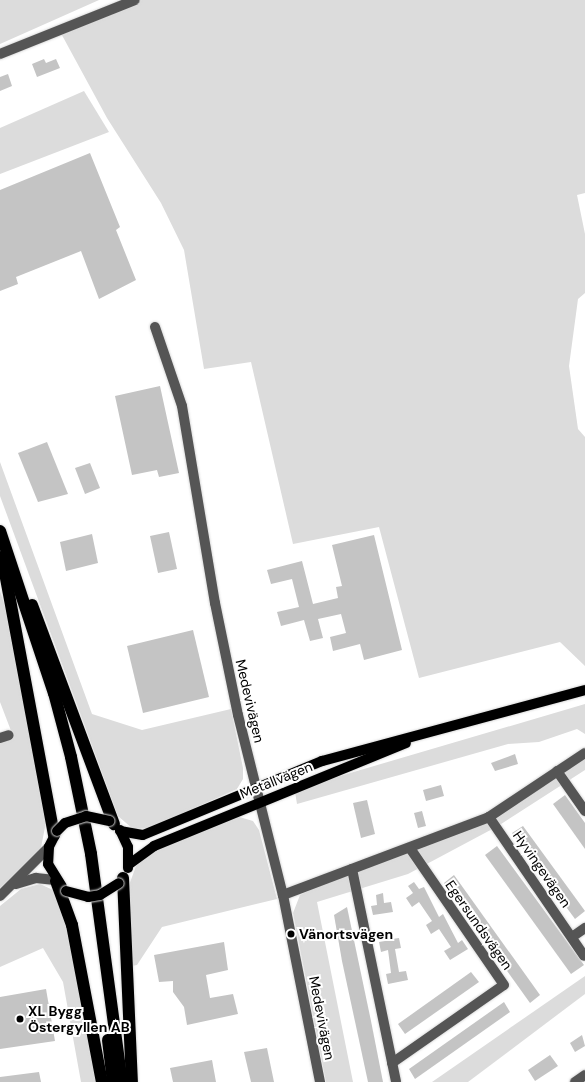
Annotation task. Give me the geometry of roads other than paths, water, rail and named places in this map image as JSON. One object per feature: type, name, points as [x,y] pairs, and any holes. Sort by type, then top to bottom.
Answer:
[{"type":"highway","points":[[0,531],[55,833]]},
{"type":"highway","points":[[3,554],[50,646],[114,825]]},
{"type":"highway","points":[[3,554],[48,694],[84,855],[113,1082]]},
{"type":"highway","points":[[3,554],[54,693],[71,757],[91,854],[122,1082]]},
{"type":"highway","points":[[56,880],[72,925],[102,1082]]},
{"type":"highway","points":[[121,881],[132,1082]]},
{"type":"main road","name":"Metallvägen","points":[[114,825],[133,835],[154,831],[256,787],[322,761],[585,690]]},
{"type":"main road","name":"Metallvägen","points":[[128,865],[154,846],[259,801],[438,729]]},
{"type":"main road","points":[[81,817],[114,825],[128,847],[128,865],[121,881],[100,896],[83,896],[66,891],[56,880],[48,864],[49,847],[55,833],[81,817]]},
{"type":"street","points":[[0,54],[135,0]]},
{"type":"street","name":"Medevivägen","points":[[155,327],[182,406],[213,594],[259,801],[283,895],[320,1082]]},
{"type":"street","points":[[283,895],[489,817],[585,753]]},
{"type":"street","points":[[557,771],[585,811]]},
{"type":"street","name":"Hyvingevägen","points":[[489,817],[584,956]]},
{"type":"street","points":[[0,896],[14,885],[49,847]]},
{"type":"street","name":"Egersundsvägen","points":[[392,1063],[504,985],[410,848]]},
{"type":"street","points":[[352,869],[396,1082]]},
{"type":"street","points":[[14,885],[36,878],[56,880]]},
{"type":"street","points":[[572,937],[585,928]]},
{"type":"street","points":[[575,1082],[585,1075]]},
{"type":"place","name":"Vänortsvägen","points":[[291,934]]},
{"type":"place","name":"XL Bygg Östergyllen AB","points":[[20,1019]]}]
